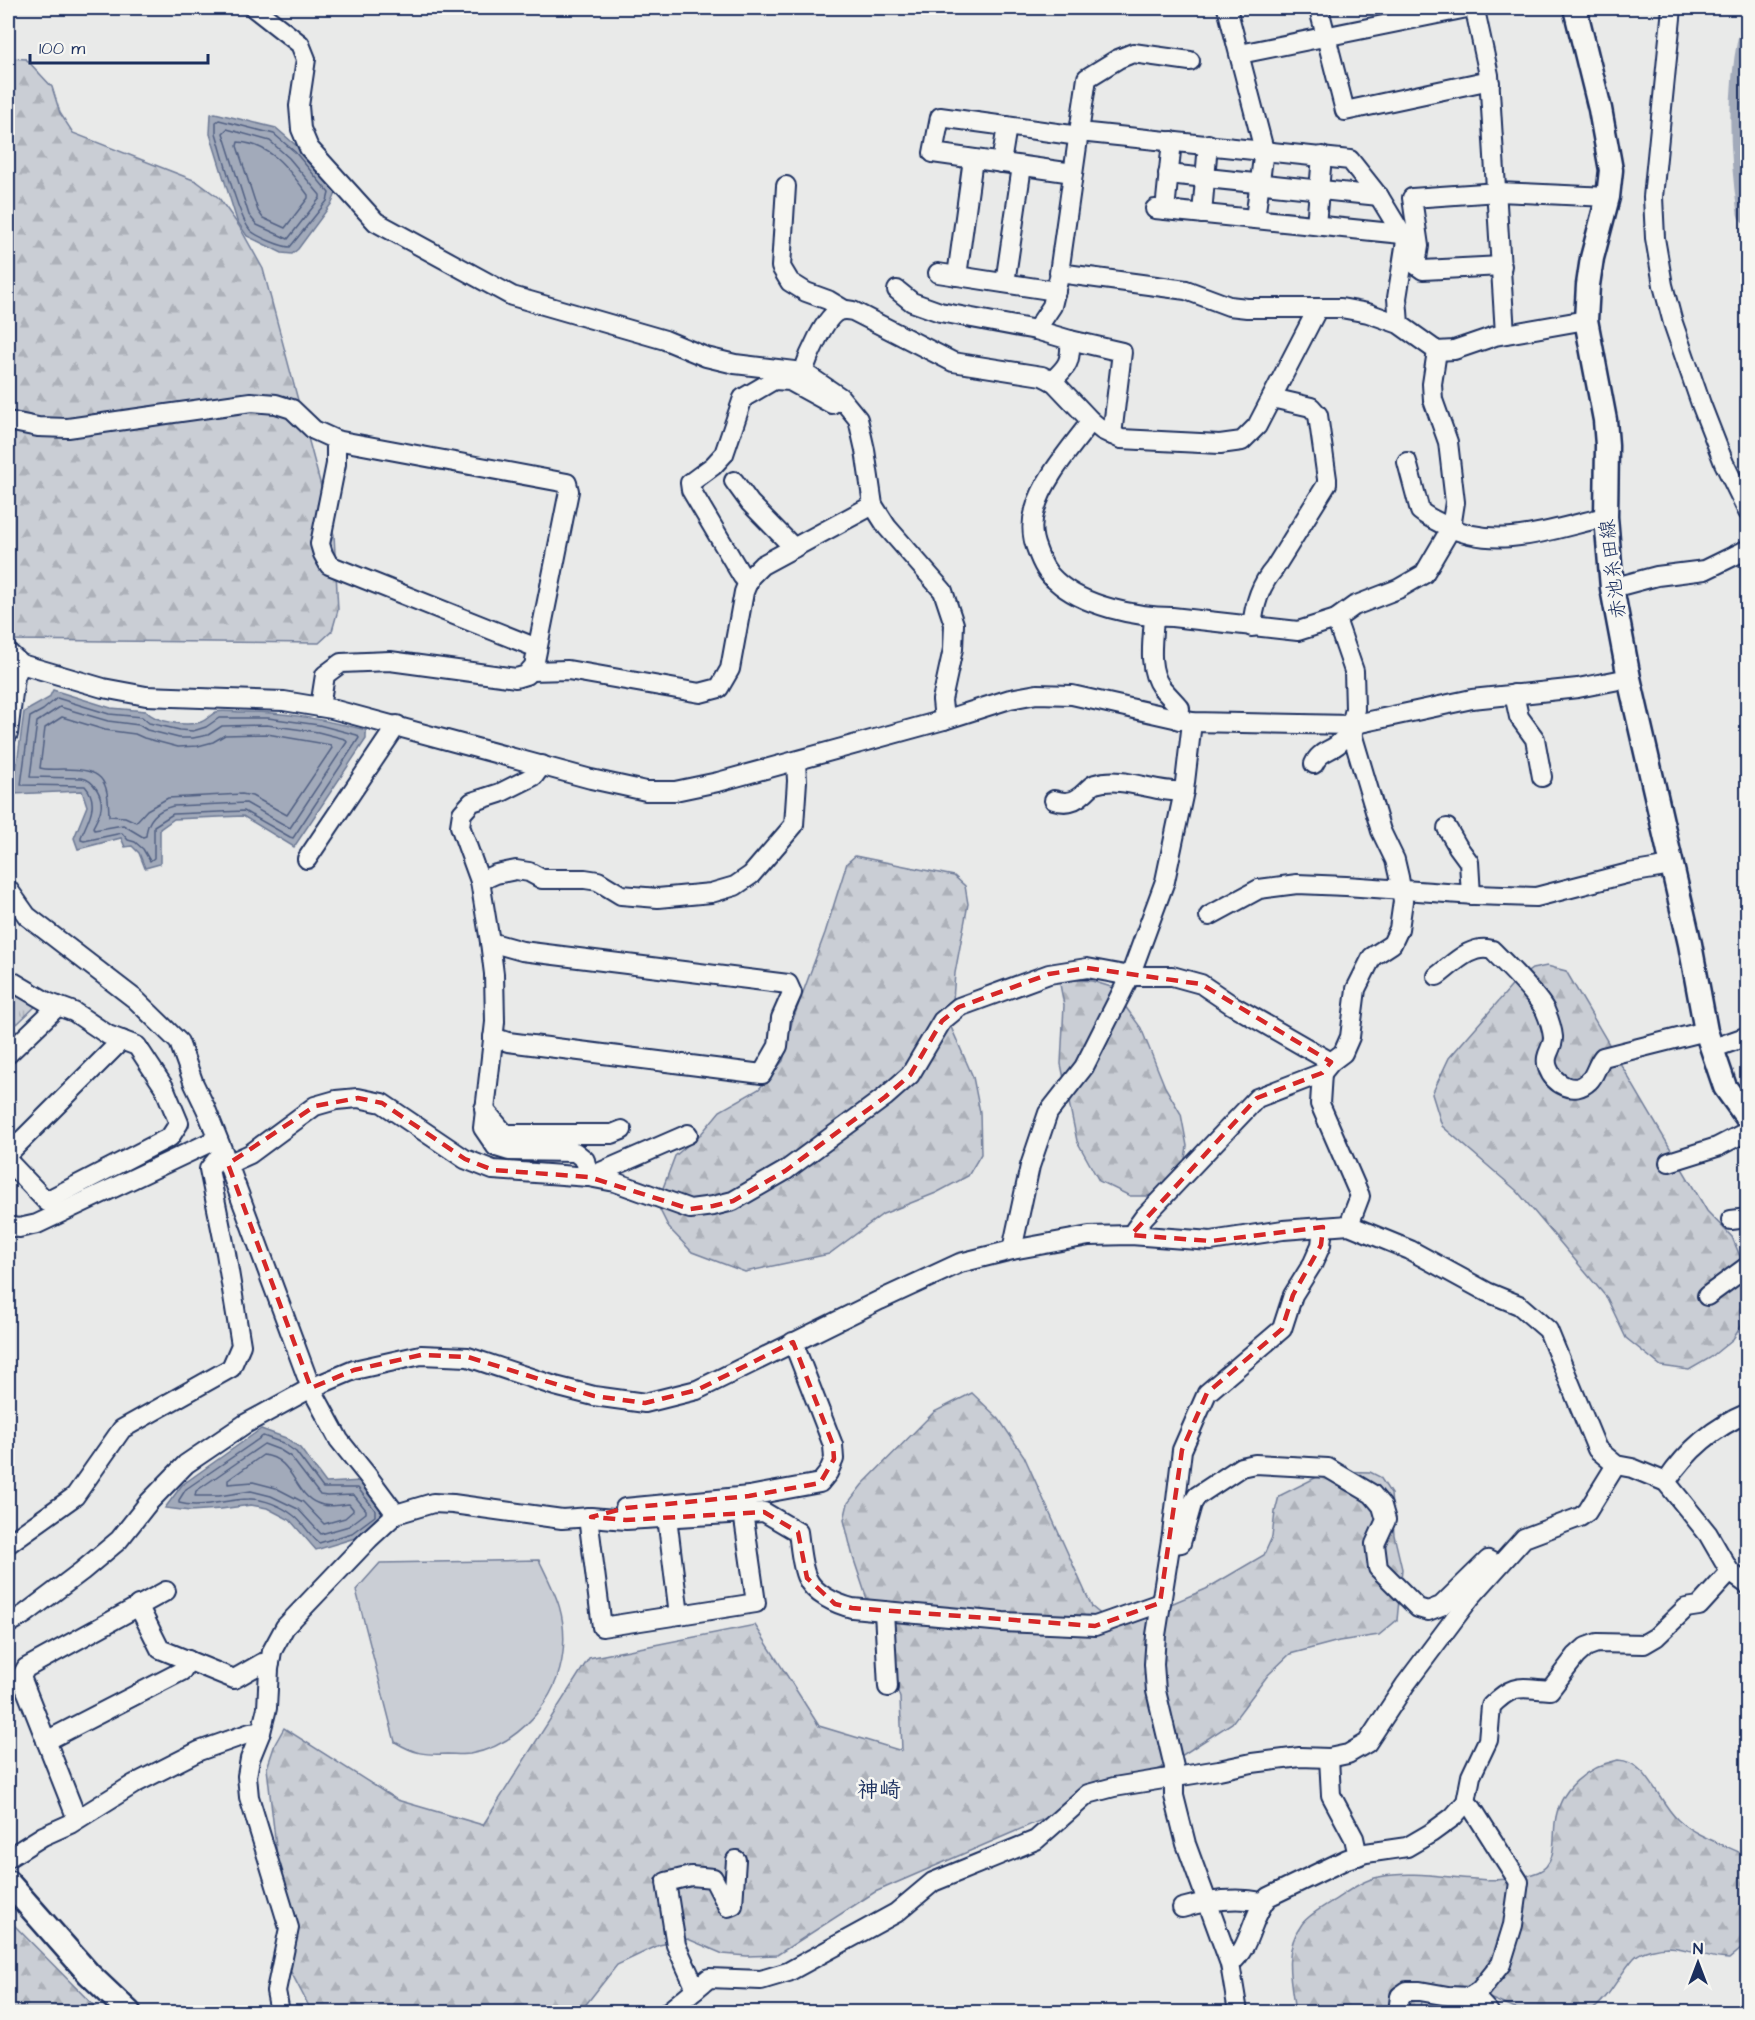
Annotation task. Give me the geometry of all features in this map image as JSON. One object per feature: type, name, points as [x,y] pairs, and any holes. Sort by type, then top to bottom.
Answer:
[{"type":"main road","name":"赤池糸田線","points":[[1575,8],[1600,109],[1611,170],[1608,197],[1592,258],[1586,320],[1606,436],[1606,517],[1612,588],[1629,678],[1690,944],[1708,1040],[1725,1087],[1748,1119]]},
{"type":"main road","points":[[8,1882],[88,1974],[129,2013]]},
{"type":"street","points":[[254,8],[274,14],[300,44],[306,59],[299,106],[301,129],[309,148],[376,222],[512,296],[665,339],[706,357],[735,364],[803,372],[840,397],[858,419],[873,505],[887,527],[942,591],[954,624],[953,649],[942,700],[944,720]]},
{"type":"street","points":[[1227,8],[1264,150],[1255,219]]},
{"type":"street","points":[[1240,54],[1472,8],[1490,83],[1505,334]]},
{"type":"street","points":[[1672,8],[1653,197],[1655,238],[1663,285],[1673,323],[1724,463],[1748,512]]},
{"type":"street","points":[[1319,9],[1345,111],[1481,82],[1490,83]]},
{"type":"street","points":[[1036,330],[1052,306],[1057,282],[1087,78],[1118,59],[1133,53],[1190,61]]},
{"type":"street","points":[[1073,173],[933,153],[940,117],[1079,134],[1208,144],[1350,160],[1379,196],[1406,241],[1397,298],[1399,324]]},
{"type":"street","points":[[1001,163],[1007,126]]},
{"type":"street","points":[[1172,141],[1160,209],[1402,234]]},
{"type":"street","points":[[1202,214],[1208,144]]},
{"type":"street","points":[[1316,225],[1322,156]]},
{"type":"street","points":[[957,276],[973,159]]},
{"type":"street","points":[[1005,283],[1022,166]]},
{"type":"street","points":[[1168,174],[1379,196]]},
{"type":"street","points":[[786,186],[781,267],[790,282],[806,292],[828,300],[843,309],[853,311],[953,362],[1042,376],[1052,381],[1091,421],[1121,439],[1220,444],[1242,441],[1257,426],[1318,308]]},
{"type":"street","points":[[1502,266],[1423,270],[1416,265],[1419,246],[1412,198],[1498,192],[1608,197]]},
{"type":"street","points":[[938,273],[1005,283],[1057,282],[1186,290],[1229,306],[1247,308],[1341,308],[1368,313],[1399,324],[1437,351],[1454,350],[1505,334],[1586,320]]},
{"type":"street","points":[[897,290],[912,302],[940,312],[1036,330],[1122,352],[1112,435]]},
{"type":"street","points":[[803,372],[810,353],[827,323],[836,312],[843,309]]},
{"type":"street","points":[[1052,381],[1070,360],[1070,339]]},
{"type":"street","points":[[1091,421],[1044,488],[1032,523],[1033,542],[1042,565],[1055,581],[1071,592],[1101,605],[1154,617],[1298,631],[1336,619],[1354,606],[1398,589],[1424,574],[1451,528],[1455,502],[1448,442],[1433,400],[1432,384],[1437,351]]},
{"type":"street","points":[[748,583],[691,490],[690,483],[713,466],[724,454],[742,398],[774,380],[790,381],[834,405],[846,416],[854,415]]},
{"type":"street","points":[[1252,627],[1253,615],[1265,579],[1292,541],[1327,484],[1318,415],[1311,407],[1272,398]]},
{"type":"street","points":[[8,421],[38,427],[68,428],[251,402],[276,404],[292,409],[314,430],[336,440],[567,483],[569,490],[534,666],[526,675],[516,678],[403,662],[341,663],[325,675],[320,707]]},
{"type":"street","points":[[336,440],[336,464],[320,544],[329,565],[537,648]]},
{"type":"street","points":[[1407,462],[1420,511],[1451,528],[1485,538],[1510,538],[1606,517]]},
{"type":"street","points":[[734,482],[750,503],[794,548]]},
{"type":"street","points":[[530,671],[568,670],[700,693],[719,688],[730,669],[744,592],[750,578],[762,565],[873,505]]},
{"type":"street","points":[[1612,588],[1657,576],[1705,570],[1748,549]]},
{"type":"street","points":[[1012,1250],[1030,1166],[1048,1113],[1084,1066],[1130,976],[1165,881],[1184,791],[1186,721],[1180,708],[1161,686],[1154,672],[1152,658],[1154,617]]},
{"type":"street","points":[[1131,1235],[1144,1217],[1257,1098],[1326,1067],[1343,1053],[1350,1037],[1356,989],[1371,957],[1392,944],[1399,929],[1403,901],[1395,860],[1381,831],[1352,729],[1355,709],[1354,671],[1336,619]]},
{"type":"street","points":[[8,734],[15,676],[12,662],[103,688],[146,696],[284,701],[320,707],[397,725],[591,779],[646,790],[675,790],[718,782],[796,762],[1010,699],[1037,694],[1072,695],[1186,721],[1352,729],[1472,699],[1578,688],[1629,678]]},
{"type":"street","points":[[1514,694],[1519,717],[1535,739],[1542,777]]},
{"type":"street","points":[[308,859],[397,725]]},
{"type":"street","points":[[1314,764],[1316,759],[1336,745],[1352,729]]},
{"type":"street","points":[[480,881],[496,874],[516,870],[529,872],[542,879],[598,881],[621,895],[658,897],[711,892],[735,886],[751,875],[794,825],[796,762]]},
{"type":"street","points":[[542,765],[534,776],[500,793],[472,802],[462,813],[460,826],[480,881],[490,942],[494,998],[493,1037],[483,1128],[496,1147],[509,1150],[575,1152],[585,1160],[589,1177]]},
{"type":"street","points":[[1054,800],[1063,803],[1074,801],[1093,785],[1105,783],[1139,784],[1173,792],[1184,791]]},
{"type":"street","points":[[1447,828],[1469,862],[1471,895]]},
{"type":"street","points":[[1209,916],[1259,889],[1297,884],[1536,897],[1629,873],[1671,866]]},
{"type":"street","points":[[8,889],[27,916],[135,999],[179,1042],[311,1389],[339,1440],[396,1514]]},
{"type":"street","points":[[490,942],[522,951],[788,984],[792,993],[781,1018],[778,1046],[762,1074],[508,1042],[493,1037]]},
{"type":"street","points":[[1437,976],[1473,951],[1485,948],[1492,951],[1544,1008],[1554,1041],[1547,1052],[1548,1067],[1557,1083],[1567,1087],[1578,1088],[1590,1081],[1596,1065],[1603,1057],[1748,1036]]},
{"type":"street","points":[[8,1226],[19,1228],[37,1224],[109,1190],[222,1152],[250,1154],[315,1106],[336,1100],[358,1098],[382,1103],[465,1159],[493,1170],[589,1177],[615,1182],[690,1209],[714,1206],[734,1201],[785,1171],[895,1089],[910,1075],[942,1021],[959,1007],[1049,974],[1087,968],[1130,976],[1172,976],[1201,984],[1326,1067]]},
{"type":"street","points":[[8,980],[47,1002],[74,1012],[108,1035],[137,1046],[164,1087],[179,1123],[170,1137],[46,1201],[8,1161]]},
{"type":"street","points":[[8,1054],[58,1006]]},
{"type":"street","points":[[8,1154],[122,1040]]},
{"type":"street","points":[[1326,1067],[1320,1104],[1360,1196],[1348,1225]]},
{"type":"street","points":[[484,1109],[506,1134],[612,1134],[622,1130]]},
{"type":"street","points":[[1669,1162],[1717,1147],[1748,1131]]},
{"type":"street","points":[[589,1177],[688,1134]]},
{"type":"street","points":[[8,1544],[75,1496],[122,1429],[231,1368],[241,1345],[209,1169],[222,1152]]},
{"type":"street","points":[[100,1173],[109,1190]]},
{"type":"street","points":[[8,1624],[82,1571],[119,1539],[149,1502],[186,1464],[246,1424],[311,1389],[354,1370],[422,1355],[468,1358],[594,1396],[645,1403],[697,1390],[960,1263],[1012,1250],[1089,1236],[1131,1235],[1211,1241],[1283,1230],[1348,1225],[1410,1250],[1487,1292],[1519,1305],[1548,1330],[1597,1449],[1616,1465],[1632,1468],[1666,1482],[1708,1534],[1730,1572],[1748,1585]]},
{"type":"street","points":[[1238,2013],[1230,1964],[1186,1844],[1174,1796],[1174,1767],[1156,1691],[1154,1664],[1160,1603],[1182,1450],[1207,1393],[1282,1329],[1293,1295],[1313,1263],[1321,1245],[1323,1227]]},
{"type":"street","points":[[1707,1296],[1748,1266]]},
{"type":"street","points":[[590,1517],[626,1508],[749,1496],[820,1483],[834,1460],[833,1445],[793,1342]]},
{"type":"street","points":[[1666,1482],[1700,1442],[1729,1420],[1748,1413]]},
{"type":"street","points":[[1170,1544],[1181,1543],[1192,1504],[1197,1496],[1241,1467],[1255,1464],[1328,1468],[1371,1494],[1382,1506],[1386,1520],[1375,1544],[1378,1568],[1418,1608],[1428,1611],[1441,1605],[1488,1560],[1498,1566]]},
{"type":"street","points":[[668,2013],[709,1978],[761,1980],[788,1972],[896,1913],[933,1882],[1036,1840],[1088,1794],[1114,1786],[1173,1778],[1252,1763],[1300,1757],[1329,1758],[1348,1754],[1367,1743],[1405,1685],[1470,1598],[1498,1566],[1524,1538],[1580,1517],[1587,1512],[1616,1465]]},
{"type":"street","points":[[280,2013],[276,1990],[290,1928],[249,1797],[247,1776],[250,1759],[261,1732],[267,1708],[272,1651],[285,1627],[396,1514],[433,1503],[562,1519],[590,1517],[626,1520],[764,1512],[798,1532],[807,1578],[819,1592],[835,1604],[852,1608],[1003,1622],[1095,1626],[1160,1603]]},
{"type":"street","points":[[590,1517],[602,1628],[756,1603],[743,1512]]},
{"type":"street","points":[[667,1517],[679,1615]]},
{"type":"street","points":[[1230,1964],[1240,1956],[1263,1902],[1268,1897],[1347,1859],[1407,1847],[1453,1817],[1466,1802],[1472,1776],[1488,1740],[1491,1706],[1504,1693],[1515,1688],[1550,1689],[1576,1656],[1586,1647],[1597,1643],[1644,1644],[1656,1637],[1686,1608],[1699,1606],[1730,1572]]},
{"type":"street","points":[[77,1819],[21,1677],[26,1668],[166,1591]]},
{"type":"street","points":[[138,1605],[160,1649],[234,1679],[262,1663],[270,1663]]},
{"type":"street","points":[[884,1611],[888,1687]]},
{"type":"street","points":[[46,1740],[182,1671],[188,1660]]},
{"type":"street","points":[[8,1858],[134,1784],[199,1751],[250,1733],[261,1732]]},
{"type":"street","points":[[1329,1758],[1331,1796],[1354,1838],[1358,1856]]},
{"type":"street","points":[[1398,2013],[1400,1996],[1407,1991],[1470,1997],[1480,1990],[1501,1964],[1514,1925],[1519,1882],[1473,1808],[1466,1802]]},
{"type":"street","points":[[696,1989],[676,1946],[666,1882],[691,1876],[713,1878],[728,1907],[734,1905],[736,1860]]},
{"type":"street","points":[[1182,1908],[1207,1900],[1263,1902]]},
{"type":"street","points":[[1473,1995],[1489,2013]]},
{"type":"highlighted area","points":[[1087,968],[1201,984],[1331,1062],[1322,1073],[1257,1098],[1131,1235],[1211,1241],[1323,1227],[1321,1245],[1293,1295],[1282,1329],[1207,1393],[1182,1450],[1160,1603],[1095,1626],[852,1608],[835,1604],[807,1578],[798,1532],[764,1512],[626,1520],[591,1517],[626,1508],[749,1496],[820,1483],[834,1459],[833,1445],[793,1342],[697,1390],[645,1403],[594,1396],[468,1357],[421,1355],[354,1370],[311,1388],[228,1164],[315,1106],[358,1098],[382,1103],[465,1159],[493,1170],[589,1177],[690,1209],[713,1206],[733,1201],[785,1171],[885,1097],[910,1075],[942,1021],[959,1007],[1049,974]]},
{"type":"green space","points":[[8,58],[26,59],[52,87],[60,113],[73,133],[196,181],[219,198],[239,226],[263,269],[334,535],[338,610],[332,631],[319,643],[8,640]]},
{"type":"green space","points":[[855,856],[954,876],[965,886],[968,904],[955,973],[951,1027],[973,1077],[980,1112],[981,1154],[968,1176],[936,1193],[883,1214],[829,1254],[745,1272],[692,1252],[669,1228],[660,1210],[663,1188],[675,1156],[701,1134],[720,1111],[759,1089],[783,1061],[792,1022],[825,933],[847,863]]},
{"type":"green space","points":[[1547,966],[1566,971],[1707,1211],[1732,1237],[1748,1275],[1747,1317],[1733,1339],[1710,1358],[1689,1370],[1661,1366],[1626,1338],[1607,1298],[1517,1191],[1442,1126],[1432,1094],[1449,1058],[1517,980],[1532,969]]},
{"type":"green space","points":[[1059,979],[1092,981],[1111,987],[1141,1028],[1165,1087],[1181,1114],[1187,1146],[1183,1171],[1167,1190],[1148,1196],[1130,1196],[1099,1181],[1077,1141],[1061,1064],[1064,1005]]},
{"type":"green space","points":[[8,987],[39,1003],[17,1024],[8,1014]]},
{"type":"green space","points":[[972,1393],[999,1419],[1024,1456],[1092,1607],[1109,1621],[1131,1621],[1206,1589],[1264,1555],[1272,1537],[1279,1496],[1329,1471],[1370,1472],[1380,1477],[1391,1494],[1394,1535],[1402,1569],[1397,1620],[1379,1635],[1339,1641],[1290,1654],[1268,1675],[1232,1723],[1164,1767],[875,1892],[777,1955],[723,1954],[688,1939],[659,1945],[617,1965],[580,2012],[312,2012],[290,1970],[267,1768],[275,1744],[284,1728],[397,1800],[483,1825],[589,1658],[755,1625],[819,1726],[902,1751],[900,1698],[853,1557],[844,1520],[848,1503],[862,1485],[934,1412]]},
{"type":"green space","points":[[539,1560],[558,1604],[564,1638],[560,1670],[544,1703],[533,1718],[505,1741],[470,1754],[420,1753],[395,1742],[356,1590],[380,1563]]},
{"type":"green space","points":[[1618,1760],[1637,1767],[1671,1812],[1685,1826],[1747,1856],[1747,1935],[1742,1948],[1729,1959],[1669,1947],[1646,1951],[1634,1958],[1608,1994],[1590,2012],[1523,2012],[1482,1995],[1434,1991],[1421,2002],[1419,2012],[1295,2012],[1290,1979],[1290,1956],[1296,1934],[1302,1924],[1312,1915],[1360,1884],[1379,1877],[1419,1874],[1500,1880],[1519,1878],[1538,1872],[1544,1868],[1551,1857],[1558,1811],[1568,1790],[1576,1781],[1595,1768]]},
{"type":"green space","points":[[8,1919],[100,2012],[8,2012]]},
{"type":"water","points":[[215,113],[276,128],[299,148],[336,193],[332,203],[292,254],[282,253],[247,236],[237,221],[210,134],[211,114]]},
{"type":"water","points":[[53,690],[111,708],[146,711],[156,718],[172,722],[195,723],[221,711],[272,713],[366,730],[366,739],[294,847],[243,816],[174,819],[160,829],[160,864],[145,868],[139,853],[132,846],[125,847],[121,838],[78,849],[74,838],[87,806],[82,791],[13,794],[24,712],[49,698]]},
{"type":"water","points":[[261,1429],[286,1438],[300,1448],[326,1483],[361,1481],[382,1508],[381,1519],[355,1538],[316,1550],[290,1520],[267,1508],[251,1505],[190,1511],[165,1508],[182,1485]]},
{"type":"waterway","points":[[1748,40],[1741,105],[1743,170],[1748,213]]},
{"type":"district","name":"神崎","points":[[879,1790]]}]
